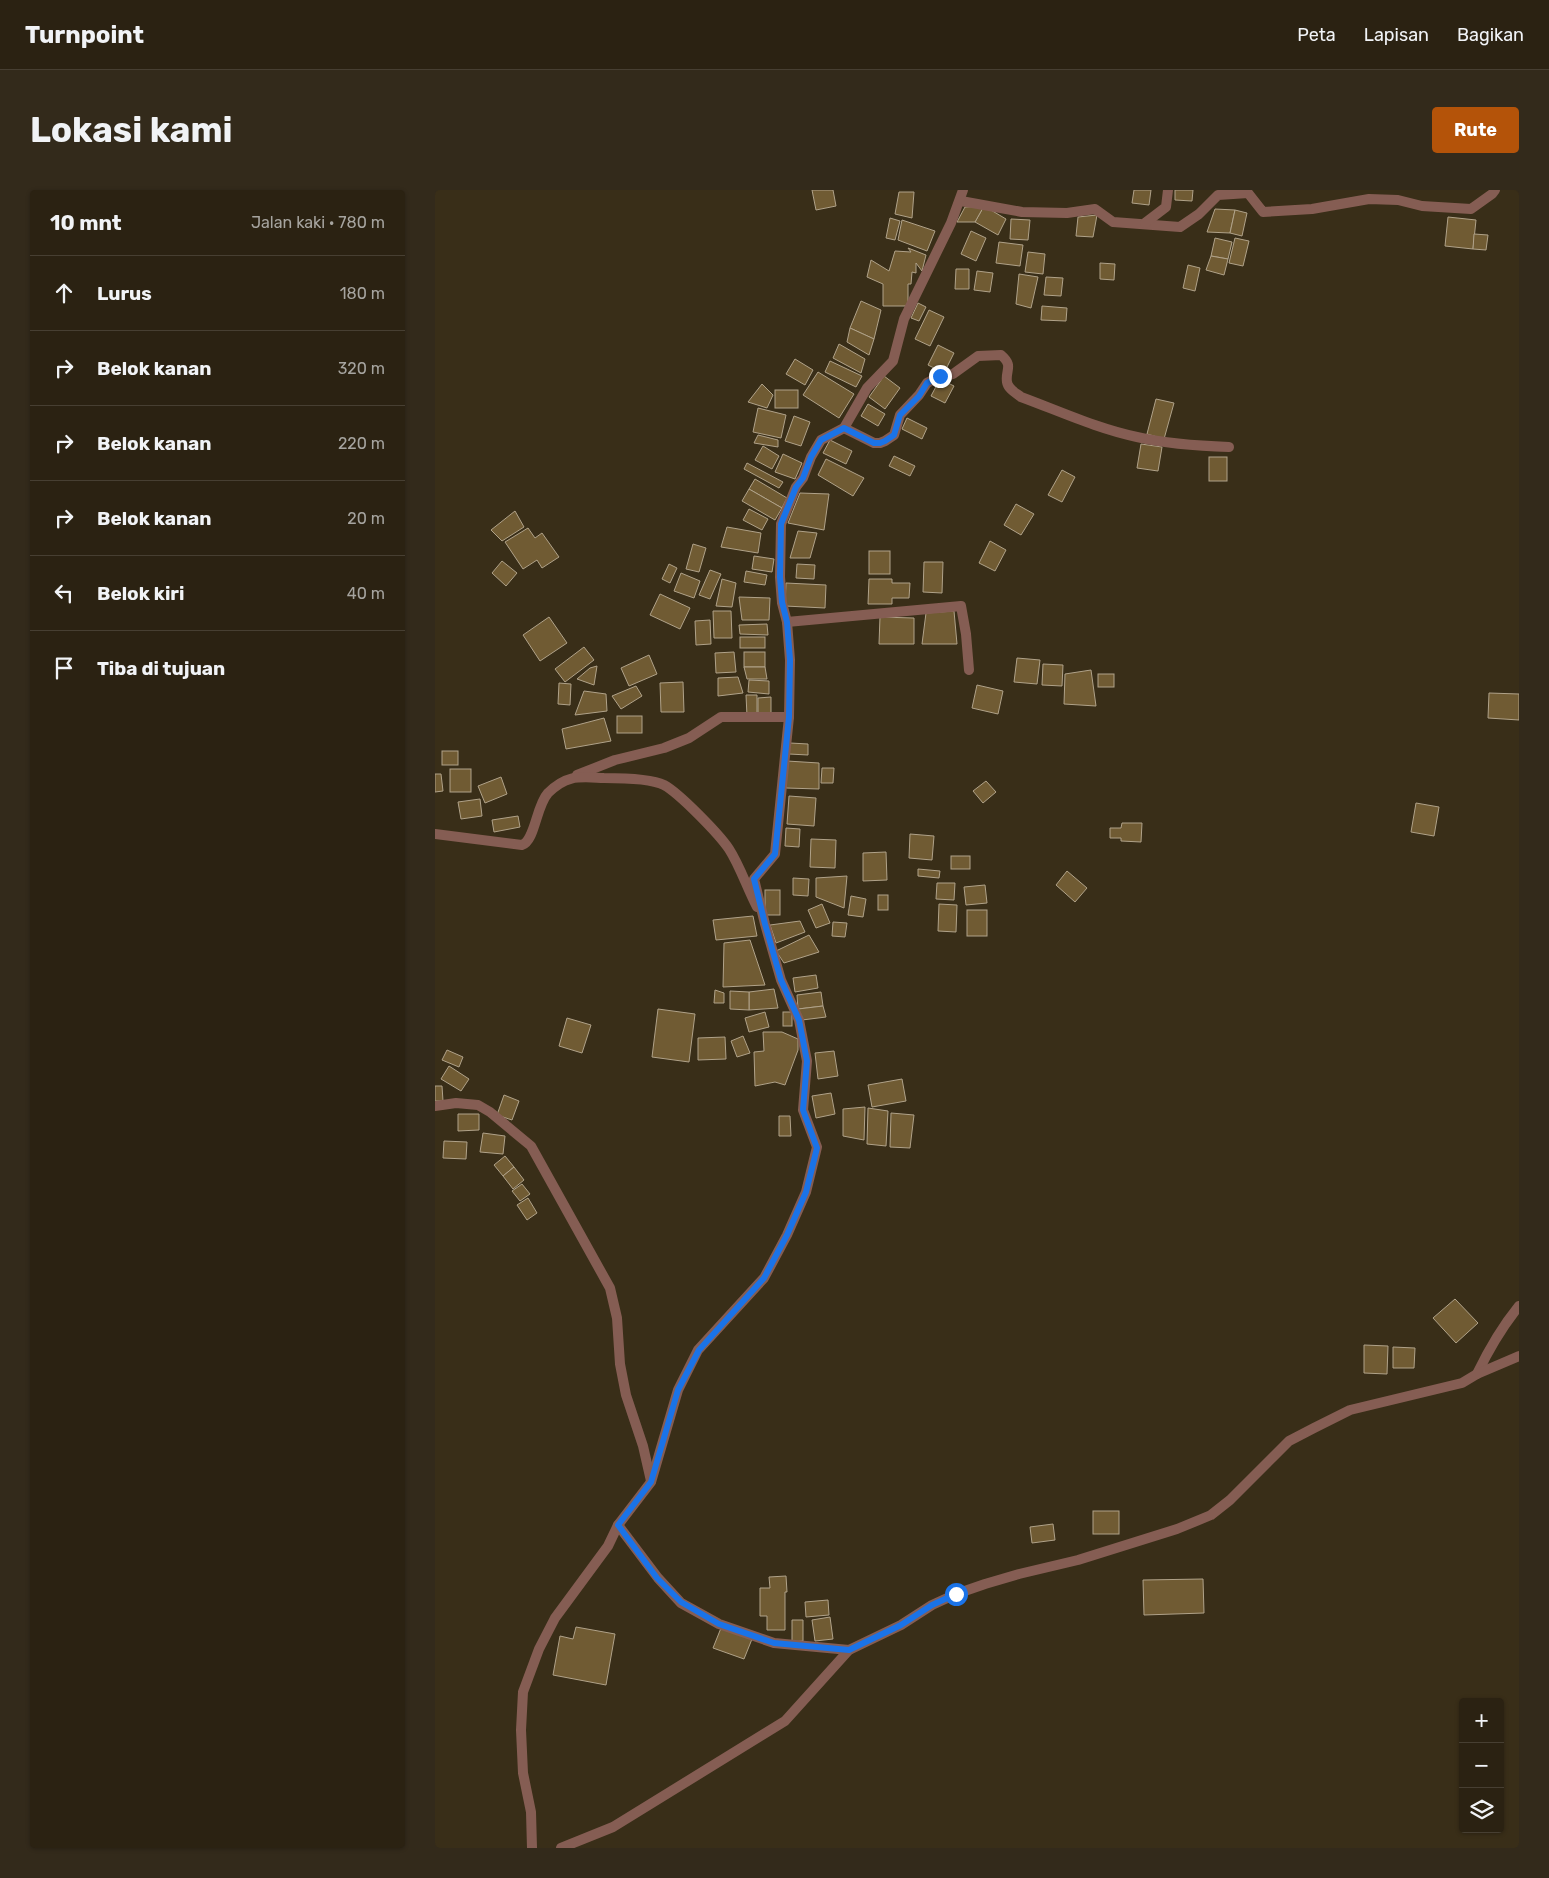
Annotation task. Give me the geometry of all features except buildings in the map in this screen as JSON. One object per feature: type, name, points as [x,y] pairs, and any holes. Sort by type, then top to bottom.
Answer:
[{"type":"street","points":[[532,1848],[531,1812],[523,1773],[521,1730],[523,1692],[539,1649],[555,1618],[608,1546],[618,1525],[651,1482],[678,1390],[699,1350],[764,1278],[787,1235],[806,1192],[817,1148],[803,1110],[807,1061],[799,1020],[781,980],[754,879],[775,854],[789,717],[790,660],[787,622],[782,602],[780,577],[781,524],[796,487],[803,478],[811,457],[821,440],[844,428],[867,388],[893,362],[905,319],[961,201],[963,190]]},
{"type":"street","points":[[1145,224],[1167,207],[1167,190]]},
{"type":"street","points":[[961,201],[1022,212],[1067,213],[1095,209],[1113,222],[1180,227],[1199,214],[1218,195],[1248,193],[1263,212],[1312,209],[1369,199],[1398,200],[1422,206],[1471,209],[1495,190]]},
{"type":"street","points":[[844,428],[874,443],[885,441],[894,435],[900,415],[919,396],[927,383],[940,376],[953,374],[978,356],[1001,355],[1007,360],[1009,368],[1007,382],[1011,389],[1021,397],[1107,429],[1136,437],[1198,446],[1229,447]]},
{"type":"street","points":[[787,622],[961,606],[969,670]]},
{"type":"street","points":[[435,834],[526,844],[531,839],[539,807],[548,793],[571,777],[615,760],[664,748],[689,738],[721,717],[789,717]]},
{"type":"street","points":[[571,777],[632,779],[663,785],[703,820],[729,848],[765,924]]},
{"type":"street","points":[[435,1106],[456,1103],[478,1104],[531,1146],[610,1288],[617,1318],[620,1364],[625,1395],[643,1446],[651,1482]]},
{"type":"street","points":[[1477,1374],[1490,1346],[1504,1324],[1519,1306]]},
{"type":"street","points":[[561,1848],[613,1827],[785,1721],[849,1650],[901,1625],[932,1605],[956,1594],[1019,1574],[1078,1560],[1177,1529],[1211,1515],[1230,1500],[1289,1441],[1350,1410],[1461,1383],[1519,1356]]},
{"type":"street","points":[[618,1525],[657,1578],[681,1602],[719,1624],[774,1643],[849,1650]]},
{"type":"route","points":[[940,376],[927,383],[919,396],[900,415],[894,435],[885,441],[874,443],[844,428],[821,440],[811,457],[803,478],[796,487],[781,524],[780,577],[782,602],[787,622],[790,660],[789,717],[775,854],[754,879],[781,980],[799,1020],[807,1061],[803,1110],[817,1148],[806,1192],[787,1235],[764,1278],[699,1350],[678,1390],[651,1482],[618,1525],[657,1578],[681,1602],[719,1624],[774,1643],[849,1650],[901,1625],[932,1605],[956,1594]]}]
